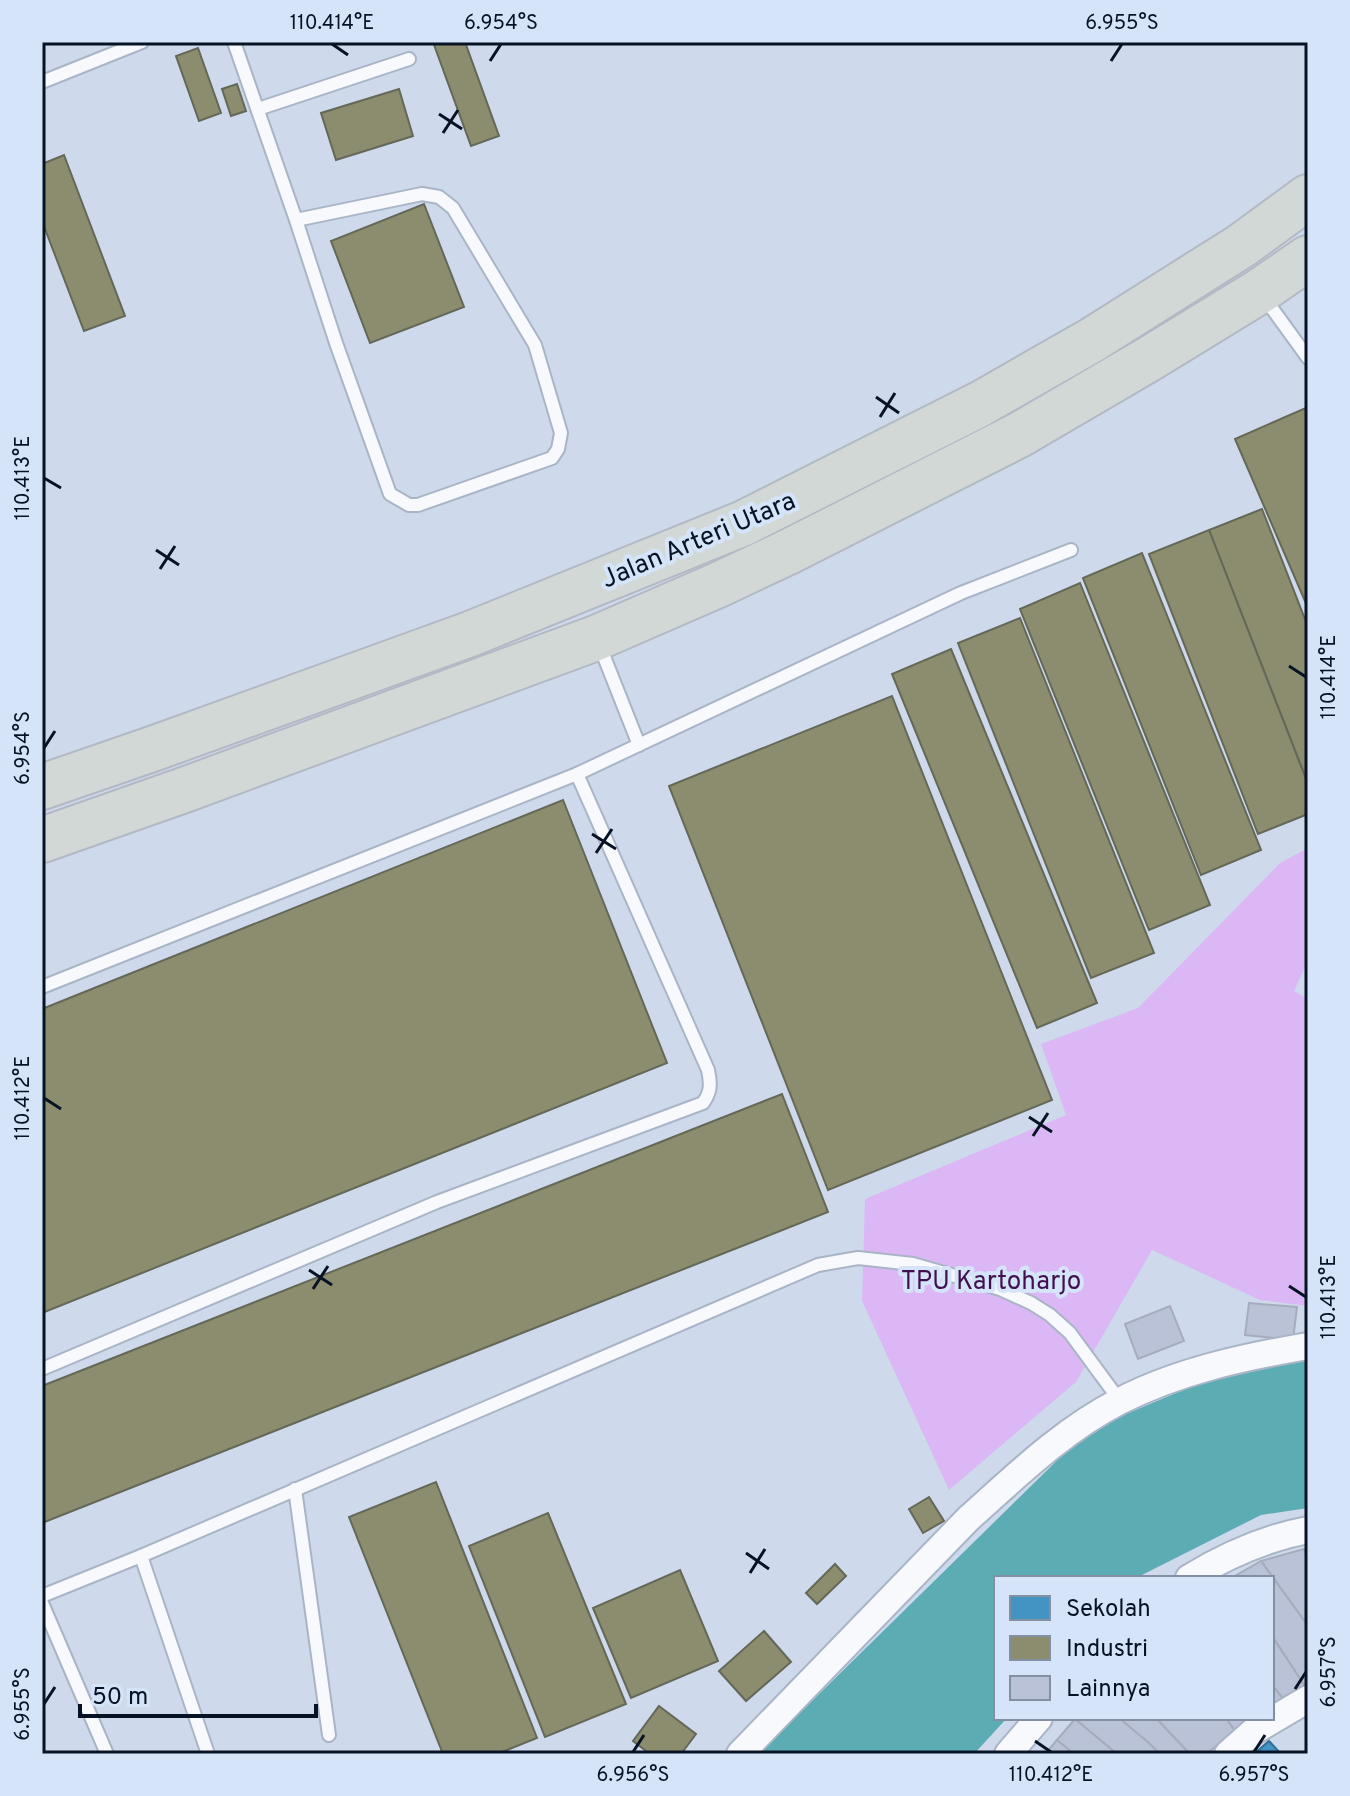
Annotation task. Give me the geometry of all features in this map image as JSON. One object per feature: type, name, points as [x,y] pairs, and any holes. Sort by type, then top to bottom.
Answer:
[{"type":"highway","name":"Jalan Arteri Utara","points":[[42,787],[470,634],[744,523],[980,404],[1092,340],[1241,246],[1308,197]]},
{"type":"highway","name":"Jalan Arteri Utara","points":[[42,840],[601,651],[718,585],[1019,435],[1149,359],[1272,308],[1308,258]]},
{"type":"street","points":[[740,1754],[979,1510],[1069,1433],[1120,1401],[1206,1367],[1308,1346]]},
{"type":"street","points":[[1192,1576],[1250,1546],[1308,1530]]},
{"type":"street","points":[[1274,1719],[1308,1699]]},
{"type":"street","points":[[1008,1754],[1037,1720]]},
{"type":"street","points":[[1228,1754],[1254,1731],[1273,1720]]},
{"type":"lane","points":[[42,82],[142,42]]},
{"type":"lane","points":[[234,42],[390,494],[409,505],[418,505],[552,458],[558,449],[561,433],[535,345],[453,208],[439,197],[422,194],[296,220]]},
{"type":"lane","points":[[258,109],[409,59]]},
{"type":"lane","points":[[1272,308],[1308,358]]},
{"type":"lane","points":[[42,987],[577,774],[961,593],[1071,550]]},
{"type":"lane","points":[[601,651],[639,745]]},
{"type":"lane","points":[[42,1369],[437,1202],[703,1103],[710,1091],[708,1070],[577,774]]},
{"type":"lane","points":[[42,1596],[818,1265],[858,1258],[913,1264],[1000,1289],[1031,1303],[1070,1333],[1120,1401]]},
{"type":"lane","points":[[295,1489],[329,1735]]},
{"type":"lane","points":[[141,1556],[208,1754]]},
{"type":"lane","points":[[42,1603],[107,1754]]},
{"type":"green space","name":"TPU Kartoharjo","points":[[1308,848],[1308,961],[1294,991],[1308,999],[1308,1306],[1260,1300],[1152,1250],[1076,1382],[949,1490],[862,1301],[865,1199],[1066,1115],[1041,1044],[1138,1008],[1280,863]]},
{"type":"water","points":[[1308,1356],[1308,1508],[1261,1515],[1140,1576],[994,1576],[994,1720],[1005,1720],[974,1754],[758,1754],[1088,1430],[1226,1372]]},
{"type":"building: Sekolah","points":[[1269,1741],[1281,1754],[1254,1754]]},
{"type":"building: Industri","points":[[433,42],[465,42],[499,136],[471,146]]},
{"type":"building: Industri","points":[[198,48],[221,113],[199,121],[176,56]]},
{"type":"building: Industri","points":[[237,84],[246,111],[231,116],[222,89]]},
{"type":"building: Industri","points":[[399,89],[413,136],[336,160],[321,113]]},
{"type":"building: Industri","points":[[64,155],[125,316],[84,331],[42,221],[42,164]]},
{"type":"building: Industri","points":[[424,204],[464,307],[370,343],[331,241]]},
{"type":"building: Industri","points":[[1308,407],[1308,608],[1235,439]]},
{"type":"building: Industri","points":[[1262,509],[1308,627],[1308,784],[1209,530]]},
{"type":"building: Industri","points":[[1209,530],[1308,784],[1308,814],[1258,834],[1149,554]]},
{"type":"building: Industri","points":[[1142,553],[1261,850],[1201,875],[1083,578]]},
{"type":"building: Industri","points":[[1080,583],[1210,905],[1149,930],[1020,609]]},
{"type":"building: Industri","points":[[1020,618],[1154,953],[1091,978],[958,643]]},
{"type":"building: Industri","points":[[951,649],[1097,1003],[1037,1028],[892,674]]},
{"type":"building: Industri","points":[[892,696],[1052,1100],[828,1190],[669,786]]},
{"type":"building: Industri","points":[[563,800],[667,1063],[42,1313],[42,1009]]},
{"type":"building: Industri","points":[[782,1094],[828,1212],[42,1523],[42,1386]]},
{"type":"building: Industri","points":[[436,1482],[537,1738],[497,1754],[443,1754],[349,1517]]},
{"type":"building: Industri","points":[[929,1497],[944,1521],[923,1533],[909,1509]]},
{"type":"building: Industri","points":[[548,1513],[626,1704],[545,1737],[469,1546]]},
{"type":"building: Industri","points":[[835,1564],[846,1576],[817,1604],[806,1593]]},
{"type":"building: Industri","points":[[680,1570],[718,1661],[631,1698],[593,1608]]},
{"type":"building: Industri","points":[[764,1631],[791,1662],[746,1701],[719,1671]]},
{"type":"building: Industri","points":[[659,1706],[696,1734],[681,1754],[650,1754],[633,1741]]},
{"type":"building: Lainnya","points":[[1249,1303],[1297,1307],[1293,1340],[1245,1335]]},
{"type":"building: Lainnya","points":[[1170,1306],[1184,1341],[1138,1359],[1125,1324]]},
{"type":"building: Lainnya","points":[[1304,1549],[1308,1561],[1308,1626],[1274,1576],[1261,1561]]},
{"type":"building: Lainnya","points":[[1261,1561],[1272,1576],[1235,1576]]},
{"type":"building: Lainnya","points":[[1274,1579],[1308,1626],[1306,1688],[1274,1639]]},
{"type":"building: Lainnya","points":[[1274,1639],[1306,1688],[1285,1701],[1274,1687]]},
{"type":"building: Lainnya","points":[[1274,1687],[1285,1701],[1274,1709]]},
{"type":"building: Lainnya","points":[[1076,1720],[1121,1720],[1160,1754],[1117,1754]]},
{"type":"building: Lainnya","points":[[1076,1720],[1117,1754],[1074,1754],[1057,1740]]},
{"type":"building: Lainnya","points":[[1121,1720],[1158,1720],[1190,1754],[1160,1754]]},
{"type":"building: Lainnya","points":[[1158,1720],[1227,1720],[1235,1731],[1206,1754],[1190,1754]]},
{"type":"building: Lainnya","points":[[1227,1720],[1255,1720],[1235,1731]]},
{"type":"building: Lainnya","points":[[1057,1740],[1074,1754],[1045,1754]]}]
